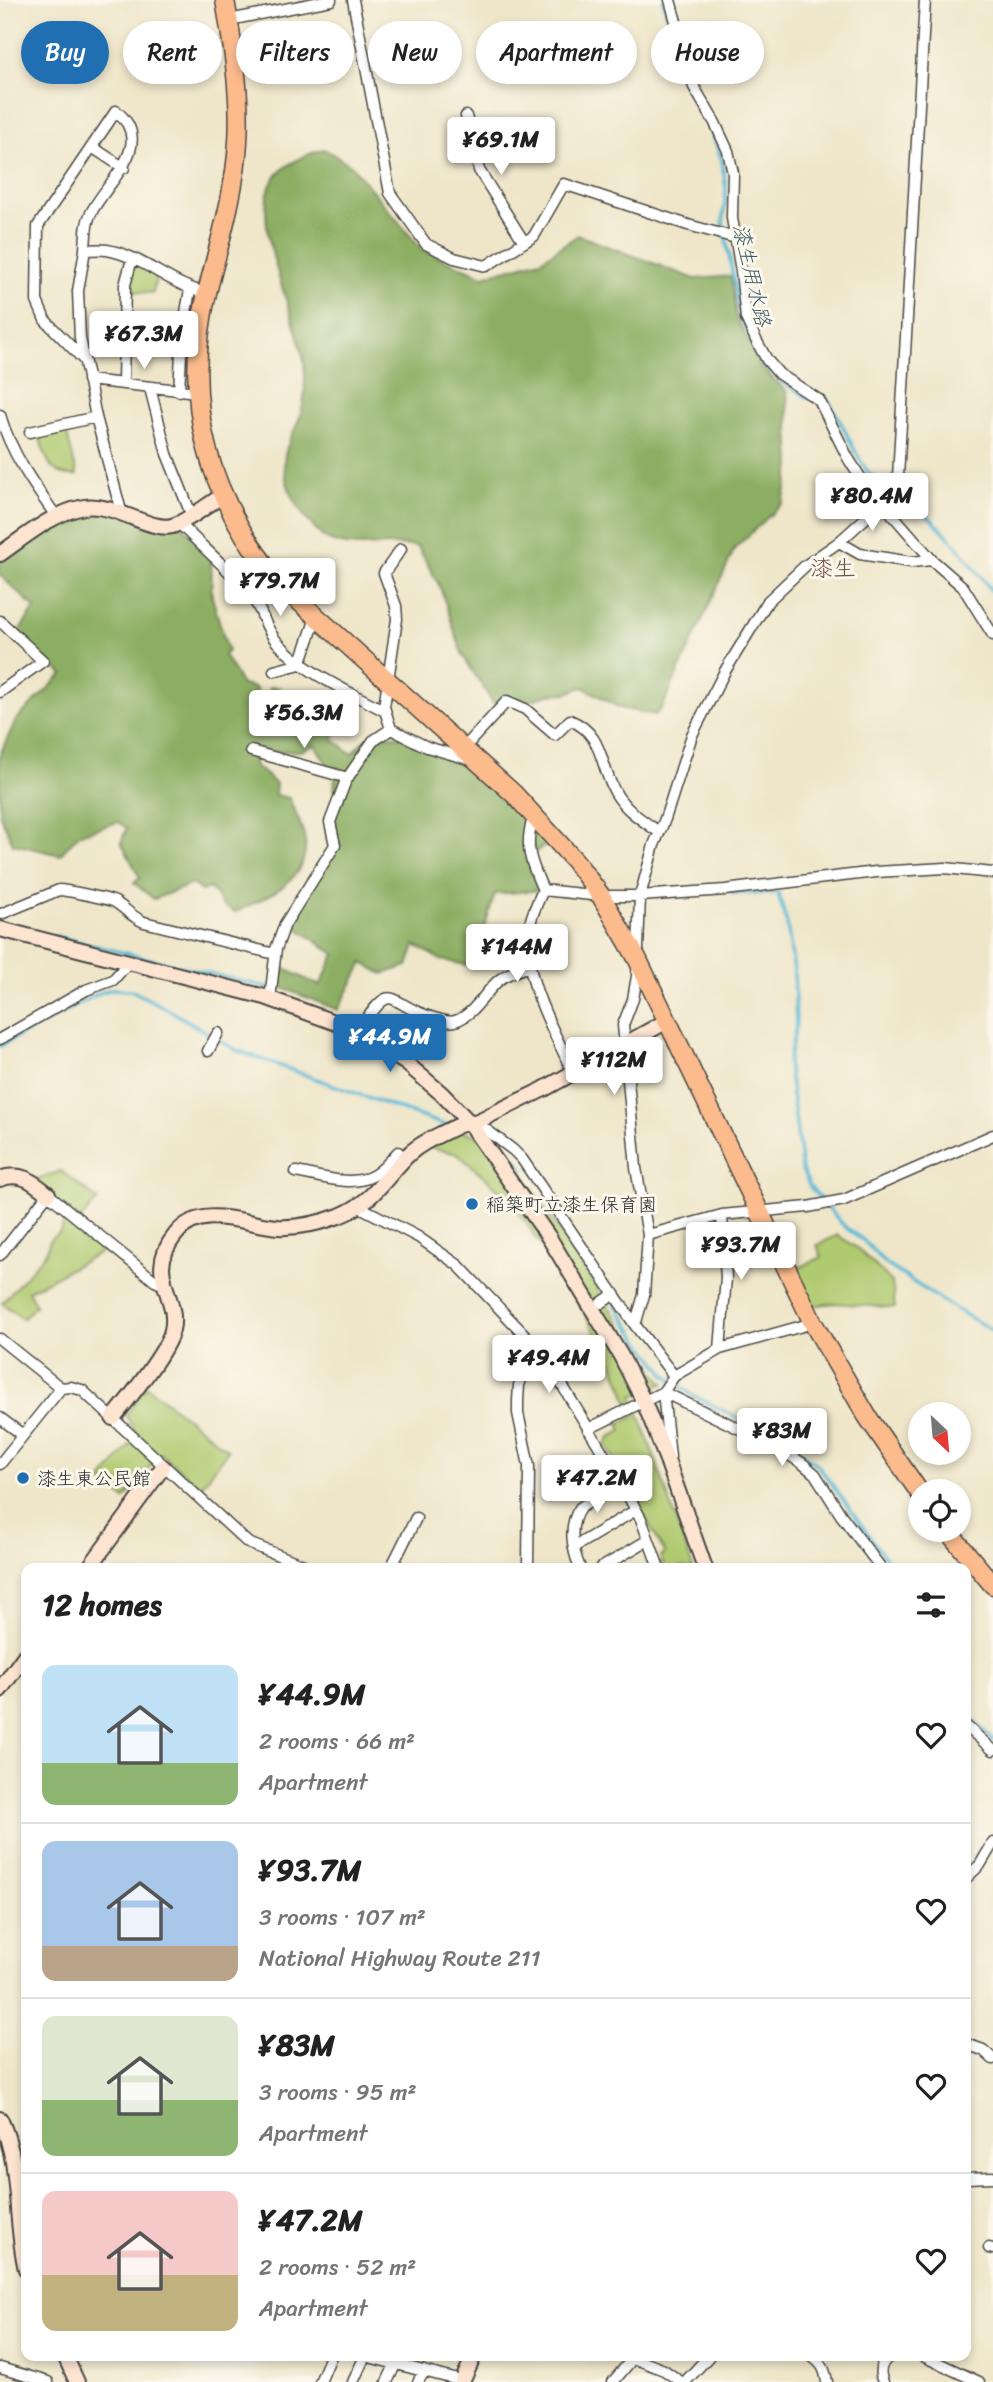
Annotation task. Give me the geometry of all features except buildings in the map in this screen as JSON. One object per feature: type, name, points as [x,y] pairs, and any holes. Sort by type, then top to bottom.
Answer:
[{"type":"highway","points":[[225,0],[238,104],[238,143],[225,227],[199,291],[199,334],[188,391],[222,496],[257,556],[280,584],[514,794],[575,861],[601,896],[637,958],[813,1323],[867,1416],[910,1479]]},
{"type":"highway","points":[[957,1542],[993,1585]]},
{"type":"street","points":[[229,20],[331,0]]},
{"type":"street","points":[[353,0],[390,193],[426,244],[454,258],[486,266],[534,236],[564,184],[736,238]]},
{"type":"street","points":[[670,0],[694,87],[728,151],[733,173],[732,218],[746,318],[761,350],[779,374],[819,400],[860,477],[932,560],[963,587],[993,635]]},
{"type":"street","points":[[635,1325],[644,1295],[648,1235],[636,1168],[623,1025],[633,999],[640,896],[692,735],[724,671],[768,601],[806,565],[839,542],[870,514],[898,477],[925,0]]},
{"type":"street","points":[[84,360],[45,320],[37,301],[38,226],[116,111],[131,125],[133,133],[124,168],[89,215],[78,291],[84,360],[121,511]]},
{"type":"street","points":[[467,116],[479,170],[524,243]]},
{"type":"street","points":[[92,147],[124,168]]},
{"type":"street","points":[[85,250],[107,250],[199,291]]},
{"type":"street","points":[[123,384],[125,291],[132,259]]},
{"type":"street","points":[[88,380],[188,391]]},
{"type":"street","points":[[150,388],[185,519],[255,602],[276,642],[300,664],[385,710]]},
{"type":"street","points":[[0,415],[12,448],[27,477],[56,516]]},
{"type":"street","points":[[30,432],[96,417]]},
{"type":"street","points":[[0,554],[56,516],[85,506],[121,511],[169,527],[222,496]]},
{"type":"street","points":[[839,542],[860,554],[911,562],[932,560]]},
{"type":"street","points":[[401,549],[384,573],[396,606],[397,619],[385,710],[391,729],[427,747],[477,761]]},
{"type":"street","points":[[300,664],[316,618]]},
{"type":"street","points":[[0,622],[43,661],[0,692]]},
{"type":"street","points":[[274,671],[300,664]]},
{"type":"street","points":[[463,749],[507,701],[525,709],[555,734],[570,720],[594,737],[614,790],[628,810],[660,832]]},
{"type":"street","points":[[270,999],[275,954],[285,923],[313,883],[318,869],[332,853],[335,845],[330,822],[348,778],[373,741],[391,729]]},
{"type":"street","points":[[251,751],[348,778]]},
{"type":"street","points":[[534,816],[528,832],[528,847],[531,864],[543,890],[532,918],[528,939],[529,966],[534,985],[573,1073]]},
{"type":"street","points":[[543,890],[601,896],[640,896],[725,890],[876,872],[946,868],[993,873]]},
{"type":"street","points":[[275,954],[144,922],[132,917],[115,902],[83,896],[69,889],[59,890],[1,913],[5,922],[1,929],[270,999],[357,1032],[424,1077],[472,1121],[522,1159],[635,1325],[674,1376]]},
{"type":"street","points":[[0,1039],[86,990],[113,979],[129,962]]},
{"type":"street","points":[[357,1032],[377,1003],[386,998],[393,998],[423,1015],[452,1022],[460,1019],[499,980],[529,966]]},
{"type":"street","points":[[113,1418],[167,1343],[173,1329],[162,1270],[168,1244],[179,1230],[199,1219],[227,1218],[277,1227],[295,1227],[339,1216],[375,1193],[405,1158],[428,1140],[573,1073],[667,1021]]},
{"type":"street","points":[[208,1052],[218,1033]]},
{"type":"street","points":[[472,1121],[607,1330],[644,1402],[703,1563]]},
{"type":"street","points":[[648,1235],[722,1214],[808,1207],[844,1200],[993,1135]]},
{"type":"street","points":[[296,1172],[349,1181],[361,1180],[383,1169],[398,1152],[405,1158]]},
{"type":"street","points":[[0,1180],[12,1175],[23,1177],[48,1194],[155,1281],[164,1285]]},
{"type":"street","points":[[0,1255],[48,1194]]},
{"type":"street","points":[[358,1206],[418,1237],[458,1265],[544,1355],[636,1510],[657,1563]]},
{"type":"street","points":[[720,1349],[726,1278],[722,1214]]},
{"type":"street","points":[[588,1429],[663,1392],[674,1376],[720,1349],[813,1323]]},
{"type":"street","points":[[0,1339],[61,1388],[82,1390],[248,1543],[298,1563]]},
{"type":"street","points":[[528,1563],[529,1466],[518,1401],[519,1385],[533,1343]]},
{"type":"street","points":[[0,1464],[61,1388]]},
{"type":"street","points":[[663,1392],[671,1470]]},
{"type":"street","points":[[663,1392],[771,1444],[802,1463],[814,1474],[877,1563]]},
{"type":"street","points":[[0,1418],[23,1435]]},
{"type":"street","points":[[93,1563],[163,1466]]},
{"type":"street","points":[[579,1563],[574,1547],[574,1521],[580,1508],[620,1481]]},
{"type":"street","points":[[574,1547],[636,1510]]},
{"type":"street","points":[[394,1563],[416,1518]]},
{"type":"street","points":[[609,1563],[648,1540]]},
{"type":"street","points":[[0,1690],[21,1661]]},
{"type":"street","points":[[971,1730],[993,1750]]},
{"type":"street","points":[[971,1873],[980,1865],[993,1843]]},
{"type":"street","points":[[971,2046],[983,2050],[993,2059]]},
{"type":"street","points":[[0,2119],[11,2150],[21,2245]]},
{"type":"street","points":[[971,2178],[993,2177]]},
{"type":"street","points":[[67,2361],[77,2382]]},
{"type":"street","points":[[320,2382],[329,2361]]},
{"type":"street","points":[[353,2382],[363,2361]]},
{"type":"street","points":[[384,2361],[462,2381],[472,2361]]},
{"type":"street","points":[[613,2382],[627,2361]]},
{"type":"street","points":[[640,2361],[664,2370],[683,2382],[704,2361]]},
{"type":"street","points":[[819,2361],[826,2372],[827,2382]]},
{"type":"street","points":[[883,2382],[879,2375],[886,2361]]},
{"type":"street","points":[[933,2361],[975,2381]]},
{"type":"street","points":[[387,2382],[396,2364]]},
{"type":"street","points":[[0,2368],[48,2382]]},
{"type":"street","points":[[418,2382],[424,2371]]},
{"type":"green space","points":[[324,149],[351,165],[422,250],[483,276],[541,260],[578,235],[695,279],[731,276],[736,317],[762,368],[787,392],[791,466],[783,503],[735,548],[662,708],[655,715],[620,708],[583,687],[566,693],[548,694],[528,702],[494,704],[463,656],[440,587],[418,547],[340,544],[329,540],[313,526],[293,498],[284,466],[286,449],[303,405],[304,362],[275,265],[266,213],[269,191],[278,174],[294,162]]},
{"type":"green space","points":[[132,259],[157,272],[153,293],[125,291]]},
{"type":"green space","points":[[66,430],[77,475],[60,473],[50,465],[39,436]]},
{"type":"green space","points":[[85,506],[179,523],[211,554],[212,597],[228,651],[224,655],[242,685],[255,688],[263,702],[270,687],[280,688],[283,707],[310,719],[319,707],[323,709],[327,705],[331,718],[340,724],[333,739],[352,754],[362,742],[379,736],[403,736],[461,760],[550,844],[530,854],[543,890],[495,894],[472,966],[441,960],[415,945],[408,966],[383,974],[363,963],[338,1010],[275,985],[283,968],[320,986],[335,954],[287,921],[332,853],[335,774],[339,768],[329,767],[315,745],[300,751],[256,752],[254,765],[276,784],[275,795],[289,798],[304,835],[304,855],[300,867],[283,886],[235,912],[223,906],[210,888],[201,891],[192,884],[154,899],[134,883],[140,878],[121,842],[127,828],[118,822],[79,834],[60,855],[13,844],[0,815],[0,754],[16,720],[63,674],[16,636],[35,608],[0,575],[0,554]]},
{"type":"green space","points":[[456,1129],[488,1139],[522,1174],[646,1363],[664,1383],[633,1396],[691,1563],[663,1563],[660,1557],[665,1554],[606,1444],[610,1437],[622,1431],[619,1423],[634,1417],[613,1364],[585,1314],[527,1224],[494,1185],[458,1154],[423,1146]]},
{"type":"green space","points":[[61,1171],[98,1200],[80,1220],[79,1227],[107,1249],[28,1291],[36,1305],[23,1319],[2,1303],[45,1254],[51,1238],[60,1232],[66,1219],[77,1225],[78,1218],[31,1181]]},
{"type":"green space","points":[[838,1235],[858,1249],[892,1282],[895,1308],[834,1303],[811,1306],[792,1271],[822,1257],[817,1245]]},
{"type":"green space","points":[[146,1386],[228,1450],[201,1487],[160,1453],[125,1499],[101,1481],[137,1436],[126,1415]]},
{"type":"waterway","name":"漆生用水路","points":[[663,0],[684,84],[711,131],[722,161],[726,189],[723,223],[740,314],[747,331]]},
{"type":"waterway","name":"漆生用水路","points":[[755,347],[763,364],[771,372]]},
{"type":"waterway","name":"漆生用水路","points":[[780,380],[808,398]]},
{"type":"waterway","points":[[819,399],[826,398],[832,406],[860,461],[872,476],[922,511],[942,529],[993,593]]},
{"type":"waterway","points":[[732,893],[778,893],[787,924],[794,971],[796,1025],[788,1063],[802,1170],[810,1187],[845,1227],[863,1240],[886,1264],[993,1331]]},
{"type":"waterway","points":[[55,936],[269,988]]},
{"type":"waterway","points":[[0,1046],[102,992],[112,989],[131,990],[236,1050],[447,1126]]},
{"type":"waterway","points":[[506,1150],[524,1170]]},
{"type":"waterway","points":[[558,1220],[666,1375],[692,1395],[783,1440],[817,1464],[889,1563]]},
{"type":"waterway","points":[[971,1719],[993,1740]]},
{"type":"place","name":"稲築町立漆生保育園","points":[[472,1204]]},
{"type":"place","name":"漆生東公民館","points":[[23,1478]]},
{"type":"district","name":"漆生","points":[[833,568]]}]
